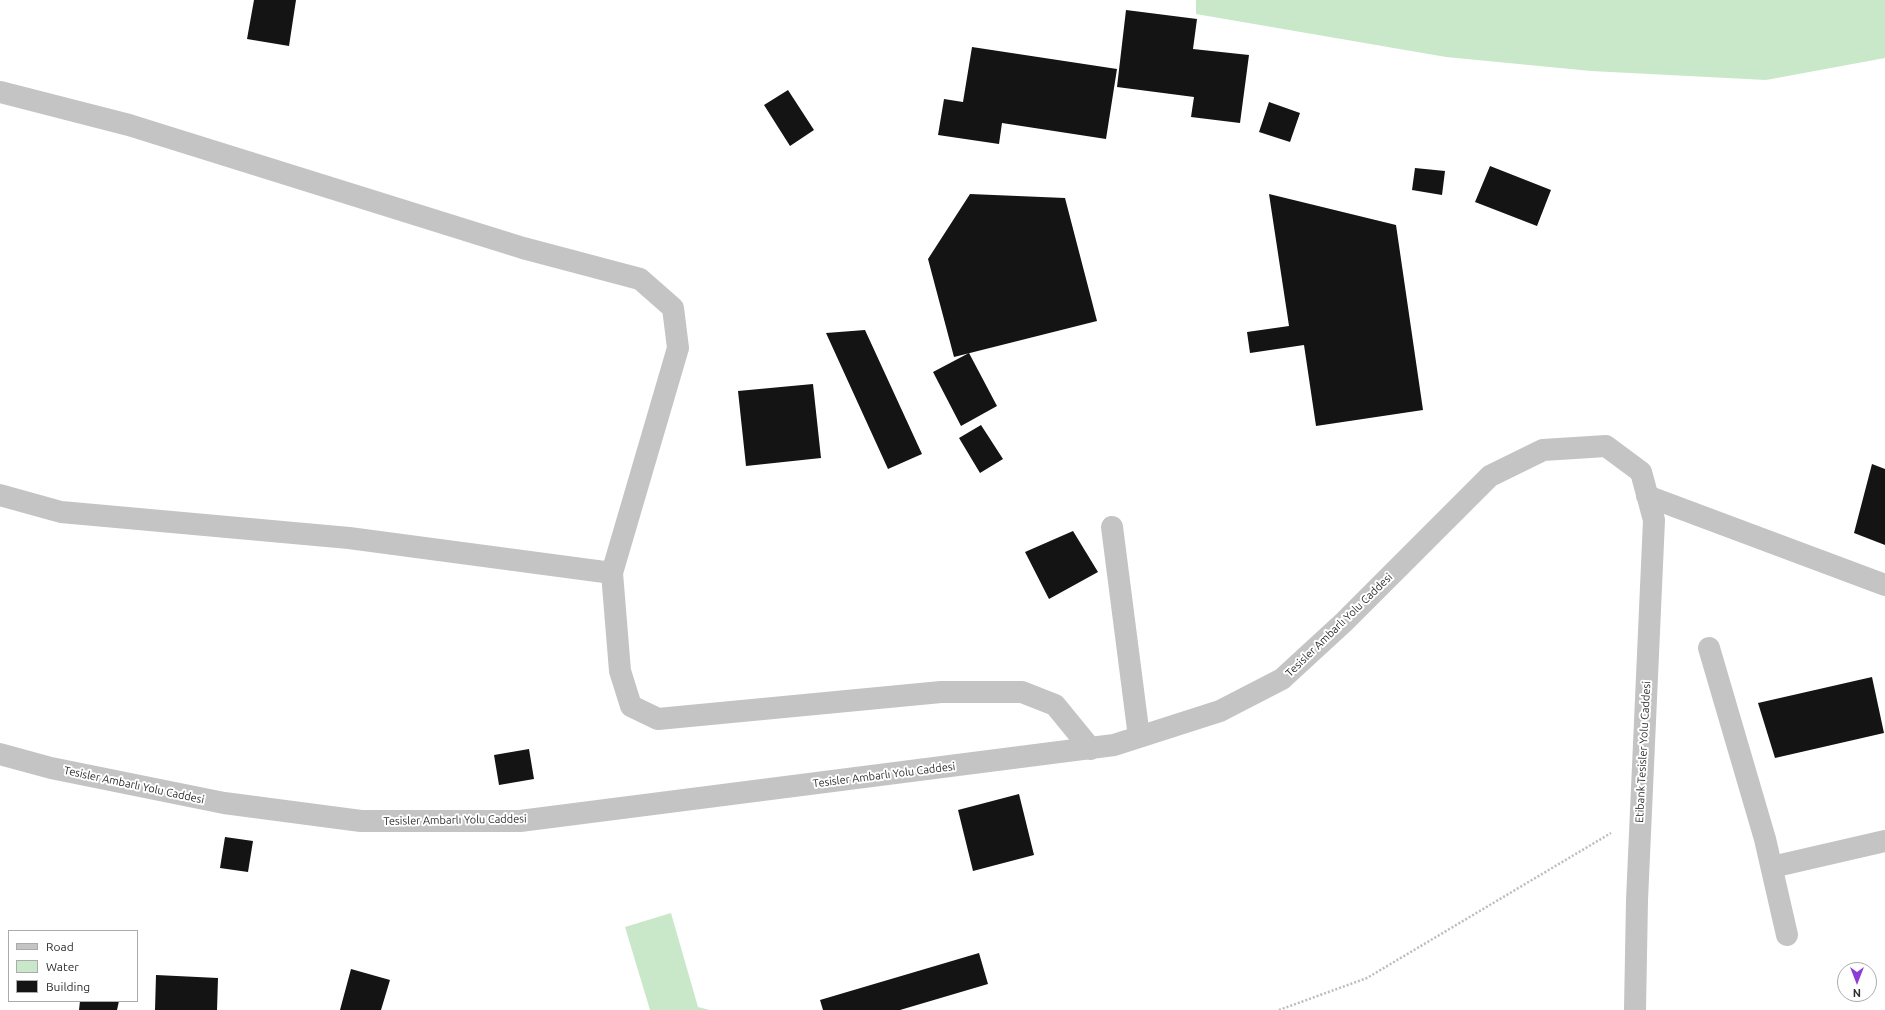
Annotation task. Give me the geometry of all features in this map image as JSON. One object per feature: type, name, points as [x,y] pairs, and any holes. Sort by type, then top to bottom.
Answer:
[{"type":"street","points":[[0,92],[129,125],[523,248],[640,279],[673,308],[678,348],[612,573],[620,671],[631,706],[658,719],[941,692],[1022,692],[1055,705],[1091,749]]},
{"type":"street","name":"Tesisler Ambarlı Yolu Caddesi","points":[[0,754],[51,768],[231,804],[361,821],[520,821],[1091,749],[1114,745],[1220,710],[1282,680],[1344,622],[1490,476],[1543,450],[1606,446],[1641,472],[1647,496]]},
{"type":"street","points":[[0,495],[62,512],[349,538],[612,573]]},
{"type":"street","points":[[1647,496],[1885,585]]},
{"type":"street","name":"Etibank Tesisler Yolu Caddesi","points":[[1635,1010],[1640,815],[1654,520],[1647,496]]},
{"type":"street","points":[[1112,527],[1139,737]]},
{"type":"street","points":[[1709,648],[1765,838],[1787,936]]},
{"type":"street","points":[[1772,867],[1885,841]]},
{"type":"path","points":[[1279,1010],[1367,978],[1640,815]]},
{"type":"water","points":[[1196,0],[1885,0],[1885,58],[1766,80],[1591,71],[1446,57],[1196,14]]},
{"type":"water","points":[[671,913],[698,1007],[710,1010],[650,1010],[625,927]]},
{"type":"building","points":[[254,0],[296,0],[289,46],[247,39]]},
{"type":"building","points":[[1126,10],[1197,19],[1193,49],[1249,55],[1240,123],[1191,117],[1194,97],[1117,87]]},
{"type":"building","points":[[972,47],[1117,69],[1106,139],[1002,123],[999,144],[938,135],[944,99],[963,102]]},
{"type":"building","points":[[788,90],[814,130],[790,146],[764,105]]},
{"type":"building","points":[[1269,102],[1300,113],[1290,142],[1259,132]]},
{"type":"building","points":[[1490,166],[1551,190],[1537,226],[1475,202]]},
{"type":"building","points":[[1415,168],[1445,171],[1442,195],[1412,190]]},
{"type":"building","points":[[970,194],[1065,198],[1097,321],[954,357],[928,259]]},
{"type":"building","points":[[1269,194],[1396,225],[1423,410],[1316,426],[1304,345],[1250,353],[1247,332],[1289,326]]},
{"type":"building","points":[[865,330],[922,454],[888,469],[826,333]]},
{"type":"building","points":[[969,353],[997,406],[961,426],[933,372]]},
{"type":"building","points":[[813,384],[821,458],[746,466],[738,391]]},
{"type":"building","points":[[981,425],[1003,459],[980,473],[959,438]]},
{"type":"building","points":[[1872,464],[1885,469],[1885,545],[1854,533]]},
{"type":"building","points":[[1073,531],[1098,572],[1049,599],[1025,552]]},
{"type":"building","points":[[1872,677],[1884,733],[1775,758],[1758,703]]},
{"type":"building","points":[[529,749],[534,779],[499,785],[494,755]]},
{"type":"building","points":[[1019,794],[1034,855],[973,871],[958,810]]},
{"type":"building","points":[[225,837],[253,841],[248,872],[220,868]]},
{"type":"building","points":[[979,953],[988,984],[900,1010],[823,1010],[820,1000]]},
{"type":"building","points":[[351,969],[390,980],[381,1010],[340,1010]]},
{"type":"building","points":[[156,975],[218,978],[217,1010],[155,1010]]},
{"type":"building","points":[[80,1002],[119,1002],[117,1010],[79,1010]]}]
